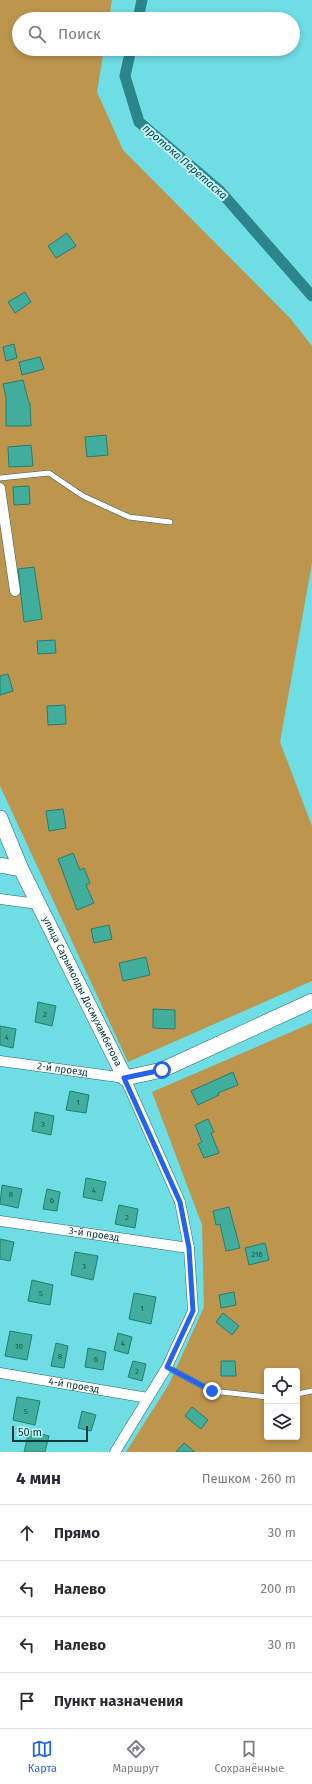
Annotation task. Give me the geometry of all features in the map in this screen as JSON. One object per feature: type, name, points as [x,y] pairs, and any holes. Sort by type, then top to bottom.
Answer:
[{"type":"main road","name":"улица Сарымолды Досмухамбетова","points":[[0,818],[21,869],[124,1078]]},
{"type":"main road","points":[[0,865],[21,869]]},
{"type":"main road","points":[[124,1078],[162,1070],[312,1001]]},
{"type":"street","points":[[0,488],[15,591]]},
{"type":"street","points":[[0,899],[38,904]]},
{"type":"street","name":"2-й проезд","points":[[0,1061],[124,1078]]},
{"type":"street","name":"улица Сарымолды Досмухамбетова","points":[[115,1452],[167,1367],[193,1311],[189,1248],[180,1202],[124,1078]]},
{"type":"street","name":"3-й проезд","points":[[0,1221],[189,1248]]},
{"type":"street","name":"4-й проезд","points":[[0,1373],[148,1398]]},
{"type":"lane","points":[[0,478],[49,473],[83,496],[129,517],[170,522]]},
{"type":"lane","points":[[167,1367],[212,1391],[264,1397]]},
{"type":"lane","points":[[300,1393],[312,1391]]},
{"type":"shaded area","points":[[0,0],[112,0],[110,12],[12,12],[12,56],[103,56],[97,92],[123,150],[290,318],[312,346],[312,563],[280,742],[312,826],[312,981],[128,1062],[0,786]]},
{"type":"shaded area","points":[[312,1023],[312,1452],[126,1452],[169,1384],[204,1307],[202,1225],[152,1092]]},
{"type":"building","points":[[67,233],[76,246],[56,258],[48,246]]},
{"type":"building","points":[[25,292],[31,302],[15,313],[8,302]]},
{"type":"building","points":[[14,344],[17,358],[6,361],[3,347]]},
{"type":"building","points":[[40,357],[44,369],[22,375],[19,362]]},
{"type":"building","points":[[23,380],[30,403],[31,426],[6,426],[6,397],[3,384]]},
{"type":"building","points":[[106,435],[108,455],[87,457],[85,437]]},
{"type":"building","points":[[31,445],[33,466],[9,467],[8,447]]},
{"type":"building","points":[[29,486],[30,504],[14,505],[13,487]]},
{"type":"building","points":[[34,567],[42,619],[24,622],[18,569]]},
{"type":"building","points":[[55,640],[56,653],[38,654],[37,641]]},
{"type":"building","points":[[8,674],[13,691],[0,695],[0,676]]},
{"type":"building","points":[[65,705],[66,724],[48,725],[47,706]]},
{"type":"building","points":[[63,809],[66,828],[49,831],[46,811]]},
{"type":"building","points":[[73,853],[80,870],[84,868],[90,883],[86,885],[94,903],[77,910],[58,859]]},
{"type":"building","points":[[109,925],[112,939],[94,943],[91,929]]},
{"type":"building","points":[[146,957],[150,975],[123,981],[119,963]]},
{"type":"building","points":[[38,1002],[56,1006],[52,1026],[35,1022]]},
{"type":"building","points":[[153,1009],[175,1010],[175,1029],[153,1028]]},
{"type":"building","points":[[0,1026],[16,1029],[13,1048],[0,1045]]},
{"type":"building","points":[[233,1072],[238,1085],[218,1093],[219,1095],[198,1105],[191,1091]]},
{"type":"building","points":[[70,1091],[89,1095],[86,1113],[66,1110]]},
{"type":"building","points":[[35,1112],[54,1116],[51,1135],[32,1131]]},
{"type":"building","points":[[208,1119],[214,1132],[211,1133],[219,1153],[204,1158],[198,1144],[202,1142],[195,1125]]},
{"type":"building","points":[[86,1178],[106,1182],[102,1201],[83,1197]]},
{"type":"building","points":[[2,1185],[22,1189],[18,1208],[0,1204]]},
{"type":"building","points":[[47,1189],[60,1192],[57,1211],[43,1209]]},
{"type":"building","points":[[119,1205],[138,1209],[135,1228],[115,1224]]},
{"type":"building","points":[[229,1207],[240,1248],[226,1251],[220,1224],[216,1225],[213,1211]]},
{"type":"building","points":[[0,1239],[14,1242],[10,1261],[0,1259]]},
{"type":"building","points":[[265,1243],[269,1260],[249,1265],[245,1248]]},
{"type":"building","points":[[75,1252],[98,1256],[93,1280],[71,1275]]},
{"type":"building","points":[[32,1280],[53,1285],[50,1305],[28,1301]]},
{"type":"building","points":[[234,1292],[236,1305],[221,1308],[219,1295]]},
{"type":"building","points":[[134,1293],[156,1297],[151,1324],[129,1319]]},
{"type":"building","points":[[223,1313],[239,1326],[232,1335],[216,1322]]},
{"type":"building","points":[[10,1331],[32,1335],[27,1360],[5,1356]]},
{"type":"building","points":[[118,1333],[132,1337],[128,1354],[114,1350]]},
{"type":"building","points":[[56,1343],[68,1346],[64,1368],[51,1366]]},
{"type":"building","points":[[88,1348],[106,1352],[103,1370],[85,1367]]},
{"type":"building","points":[[133,1361],[146,1364],[142,1381],[128,1377]]},
{"type":"building","points":[[221,1361],[235,1361],[236,1376],[221,1376]]},
{"type":"building","points":[[17,1397],[40,1401],[35,1425],[13,1420]]},
{"type":"building","points":[[192,1407],[208,1420],[201,1429],[185,1416]]},
{"type":"building","points":[[82,1411],[96,1415],[91,1431],[78,1428]]},
{"type":"building","points":[[29,1431],[49,1436],[45,1452],[24,1452]]},
{"type":"building","points":[[184,1443],[195,1452],[176,1452]]},
{"type":"waterway","name":"протока Перетаска","points":[[139,12],[142,0]]},
{"type":"waterway","name":"протока Перетаска","points":[[129,56],[125,76],[139,122],[220,191],[312,296]]},
{"type":"route","points":[[162,1070],[124,1078],[180,1202],[189,1248],[193,1311],[167,1367],[212,1391]]}]
